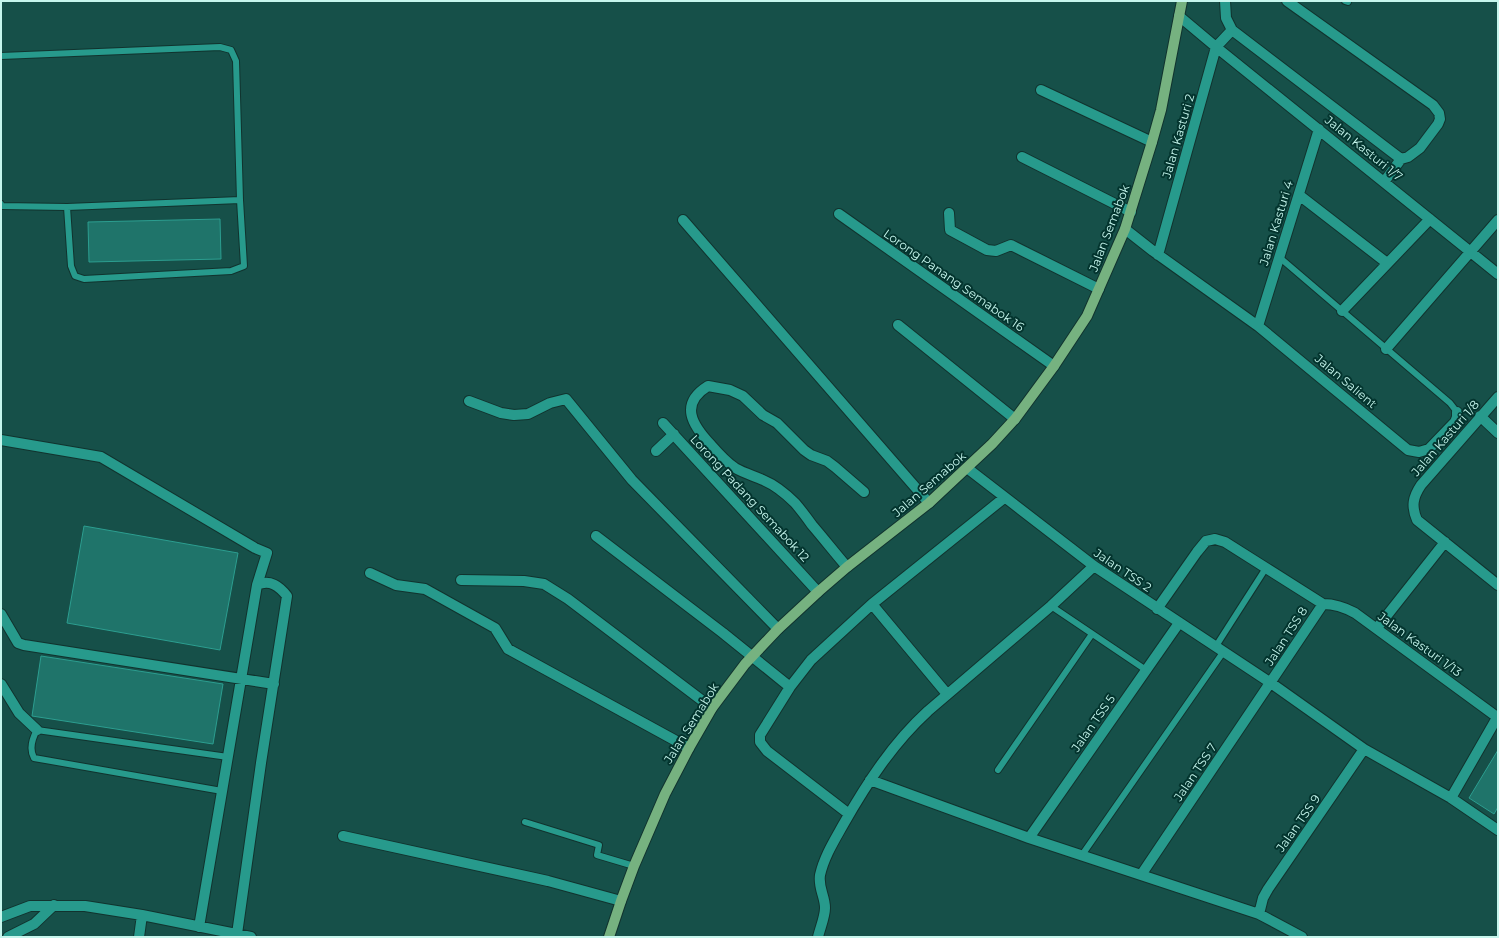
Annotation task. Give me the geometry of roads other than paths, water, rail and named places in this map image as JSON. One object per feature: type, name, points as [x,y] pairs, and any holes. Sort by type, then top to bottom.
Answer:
[{"type":"main road","name":"Jalan Semabok","points":[[609,937],[634,866],[665,794],[712,708],[752,656],[778,629],[818,592],[847,567],[929,503],[967,468],[1015,419],[1054,366],[1087,316],[1100,289],[1131,212],[1161,110],[1182,1]]},
{"type":"street","points":[[1225,1],[1226,18],[1232,30]]},
{"type":"street","points":[[1287,1],[1437,109],[1440,118],[1438,124],[1414,153],[1400,159],[1384,182]]},
{"type":"street","name":"Jalan Kasturi 1/7","points":[[1179,16],[1498,274]]},
{"type":"street","name":"Jalan Kasturi 1/7","points":[[1232,30],[1400,159]]},
{"type":"street","name":"Jalan Kasturi 2","points":[[1152,251],[1211,43],[1232,30]]},
{"type":"street","points":[[1041,90],[1152,142]]},
{"type":"street","name":"Jalan Kasturi 4","points":[[1258,326],[1319,129]]},
{"type":"street","points":[[1022,157],[1131,212]]},
{"type":"street","points":[[1299,195],[1387,263]]},
{"type":"street","points":[[950,213],[950,230],[987,250],[996,251],[1011,245],[1100,289]]},
{"type":"street","name":"Lorong Panang Semabok 16","points":[[839,214],[1054,366]]},
{"type":"street","points":[[1342,311],[1430,219]]},
{"type":"street","points":[[683,220],[929,503]]},
{"type":"street","points":[[1386,349],[1498,220]]},
{"type":"street","name":"Jalan Salient","points":[[1125,229],[1152,251],[1258,326],[1408,450],[1419,452],[1429,449],[1456,422],[1456,412]]},
{"type":"street","points":[[898,325],[1015,419]]},
{"type":"street","points":[[847,567],[795,503],[764,480],[734,467],[708,442],[697,428],[691,417],[690,406],[694,398],[700,390],[708,386],[730,390],[743,396],[763,415],[777,423],[804,450],[811,455],[827,461],[864,492]]},
{"type":"street","name":"Jalan Kasturi 1/8","points":[[1445,542],[1417,520],[1413,502],[1421,485],[1498,396]]},
{"type":"street","points":[[469,401],[501,413],[514,415],[528,414],[550,403],[566,399],[632,480],[778,629]]},
{"type":"street","points":[[1480,416],[1498,433]]},
{"type":"street","name":"Lorong Padang Semabok 12","points":[[663,423],[818,592]]},
{"type":"street","points":[[656,451],[674,434]]},
{"type":"street","points":[[1,440],[101,457],[255,548],[267,553],[257,585],[199,927]]},
{"type":"street","name":"Jalan TSS 2","points":[[967,468],[1094,566],[1157,609],[1220,648],[1364,749],[1451,798],[1498,830]]},
{"type":"street","points":[[849,814],[766,751],[760,742],[760,735],[790,686],[811,660],[872,604],[1004,498]]},
{"type":"street","points":[[596,536],[790,686]]},
{"type":"street","points":[[1157,609],[1206,541],[1215,539],[1225,542],[1323,604]]},
{"type":"street","points":[[1377,628],[1445,542],[1498,585]]},
{"type":"street","points":[[818,937],[826,908],[820,888],[820,876],[823,862],[849,814],[893,747],[909,728],[1051,606],[1094,566]]},
{"type":"street","points":[[370,573],[396,585],[425,589],[495,628],[508,649],[689,748]]},
{"type":"street","points":[[461,580],[524,581],[544,584],[568,599],[712,708]]},
{"type":"street","points":[[237,934],[288,596],[280,588],[272,584],[263,582],[257,585]]},
{"type":"street","points":[[872,604],[947,694]]},
{"type":"street","name":"Jalan Kasturi 1/13","points":[[1323,604],[1331,604],[1346,609],[1377,628],[1498,716]]},
{"type":"street","name":"Jalan TSS 8","points":[[1271,683],[1323,604]]},
{"type":"street","points":[[1,614],[17,641],[21,644],[274,684]]},
{"type":"street","name":"Jalan TSS 5","points":[[1029,838],[1179,623]]},
{"type":"street","name":"Jalan TSS 7","points":[[1141,875],[1271,683]]},
{"type":"street","points":[[1,684],[19,713],[37,730]]},
{"type":"street","points":[[1451,798],[1498,716]]},
{"type":"street","name":"Jalan TSS 9","points":[[1259,914],[1263,898],[1268,889],[1364,749]]},
{"type":"street","points":[[870,780],[1029,838],[1259,914],[1302,937]]},
{"type":"street","points":[[343,836],[548,881],[621,901]]},
{"type":"street","points":[[8,937],[34,924],[54,905]]},
{"type":"street","points":[[1,917],[30,906],[85,906],[142,915],[251,937]]},
{"type":"street","points":[[139,937],[142,915]]},
{"type":"lane","points":[[1,56],[220,47],[231,50],[236,61],[240,200],[244,266],[231,271],[84,279],[75,276],[71,266],[67,207]]},
{"type":"lane","points":[[1,204],[2,206],[12,207],[67,207],[240,200]]},
{"type":"lane","points":[[1280,257],[1450,403],[1456,412]]},
{"type":"lane","points":[[1082,855],[1220,648],[1266,568]]},
{"type":"lane","points":[[1051,606],[1146,670]]},
{"type":"lane","points":[[998,770],[1092,634]]},
{"type":"lane","points":[[222,791],[34,758],[31,745],[37,730],[228,757]]},
{"type":"lane","points":[[525,822],[599,845],[597,855],[634,866]]}]
